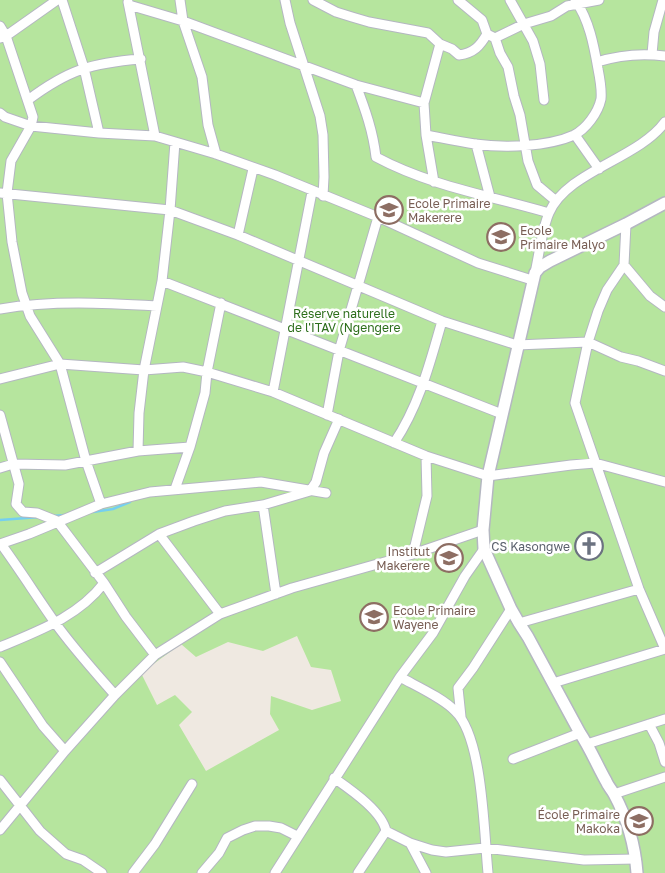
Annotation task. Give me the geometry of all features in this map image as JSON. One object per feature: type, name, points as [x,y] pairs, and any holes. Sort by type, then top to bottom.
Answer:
[{"type":"street","points":[[3,37],[57,0]]},
{"type":"street","points":[[62,0],[84,68],[99,133]]},
{"type":"street","points":[[180,0],[183,21],[202,77],[208,125],[216,154]]},
{"type":"street","points":[[285,0],[302,64],[320,116],[324,177],[323,196]]},
{"type":"street","points":[[312,0],[344,15],[369,22],[428,33],[440,44],[452,49],[459,55],[467,54],[491,36],[551,16],[576,2],[599,0]]},
{"type":"street","points":[[458,0],[482,20],[508,68],[528,161],[538,185],[556,200]]},
{"type":"street","points":[[510,0],[533,41],[540,64],[544,100]]},
{"type":"street","points":[[652,54],[654,32],[663,0]]},
{"type":"street","points":[[426,135],[476,144],[525,145],[550,142],[575,135],[590,122],[600,101],[602,89],[586,19],[576,2]]},
{"type":"street","points":[[128,3],[183,21],[356,85],[424,103]]},
{"type":"street","points":[[128,3],[155,136]]},
{"type":"street","points":[[0,26],[33,117],[31,126],[12,161],[3,193],[22,293],[30,316],[60,364],[86,461],[101,504]]},
{"type":"street","points":[[434,182],[426,135],[424,103],[440,44]]},
{"type":"street","points":[[597,62],[612,58],[652,54],[665,56]]},
{"type":"street","points":[[28,100],[50,84],[84,68],[111,61],[140,59]]},
{"type":"street","points":[[356,85],[371,128],[376,157],[434,182],[549,213]]},
{"type":"street","points":[[0,113],[5,117],[31,126],[99,133],[155,136],[216,154],[378,217],[478,263],[534,276]]},
{"type":"street","points":[[637,873],[636,859],[629,829],[614,794],[512,609],[484,549],[483,530],[488,476],[549,213],[556,200],[566,189],[662,131],[665,122]]},
{"type":"street","points":[[575,135],[599,169]]},
{"type":"street","points":[[138,450],[139,413],[144,370],[162,281],[175,142]]},
{"type":"street","points":[[476,144],[490,197]]},
{"type":"street","points":[[238,235],[253,169]]},
{"type":"street","points":[[273,392],[312,192]]},
{"type":"street","points":[[3,193],[170,210],[238,235],[442,321],[517,345],[588,342],[621,357],[665,370]]},
{"type":"street","points":[[534,276],[540,267],[550,261],[665,203]]},
{"type":"street","points":[[327,415],[338,351],[378,217]]},
{"type":"street","points":[[553,683],[665,649],[660,626],[640,589],[575,403],[588,342],[607,290],[624,265],[626,224]]},
{"type":"street","points":[[624,265],[650,296],[665,307]]},
{"type":"street","points":[[162,281],[502,414]]},
{"type":"street","points":[[0,308],[26,304],[104,303],[157,306]]},
{"type":"street","points":[[175,489],[190,447],[205,393],[207,372],[221,303]]},
{"type":"street","points":[[394,443],[406,426],[424,383],[442,321]]},
{"type":"street","points":[[0,379],[60,364],[144,370],[183,367],[207,372],[273,392],[426,456],[488,476],[595,463],[665,482]]},
{"type":"street","points":[[0,415],[19,484],[16,504],[23,512],[37,513],[49,518],[104,583],[126,617],[156,655]]},
{"type":"street","points":[[95,573],[159,534],[225,511],[263,505],[310,492],[316,482],[324,453],[338,419]]},
{"type":"street","points":[[0,468],[14,464],[65,465],[138,450],[190,447]]},
{"type":"street","points":[[413,554],[427,496],[426,456]]},
{"type":"street","points":[[115,695],[81,656],[56,623],[1,544],[29,534],[49,518],[71,516],[101,504],[150,492],[261,482],[287,485],[310,492],[326,493]]},
{"type":"street","points":[[263,505],[276,594]]},
{"type":"street","points":[[0,830],[65,751],[115,695],[156,655],[220,614],[292,588],[413,554],[483,530]]},
{"type":"street","points":[[159,534],[220,614]]},
{"type":"street","points":[[274,873],[400,677],[433,633],[484,549]]},
{"type":"street","points":[[0,647],[56,623],[95,594],[104,583]]},
{"type":"street","points":[[519,623],[640,589]]},
{"type":"street","points":[[461,717],[458,688],[474,668],[512,609]]},
{"type":"street","points":[[0,662],[43,726],[65,751]]},
{"type":"street","points":[[400,677],[450,706],[461,717],[468,730],[476,757],[488,873]]},
{"type":"street","points":[[588,744],[665,719]]},
{"type":"street","points":[[649,724],[659,743],[665,762]]},
{"type":"street","points":[[513,759],[580,733]]},
{"type":"street","points":[[614,794],[665,777]]},
{"type":"street","points":[[334,778],[384,822],[386,831],[358,873]]},
{"type":"street","points":[[0,780],[40,831],[66,854],[83,860],[102,873]]},
{"type":"street","points":[[133,873],[155,844],[192,784]]},
{"type":"street","points":[[202,873],[219,852],[227,838],[243,830],[255,826],[269,826],[281,828],[297,836]]},
{"type":"street","points":[[386,831],[410,843],[446,852],[485,848],[584,860],[636,859]]},
{"type":"street","points":[[410,843],[426,873]]},
{"type":"green space","name":"Réserve naturelle de l'ITAV (Ngengere","points":[[0,0],[665,0],[665,873],[0,873]],"holes":[[[297,636],[311,667],[331,670],[341,701],[312,710],[271,696],[270,714],[279,730],[206,771],[179,725],[192,712],[175,695],[157,705],[141,673],[181,644],[196,657],[228,642],[263,651]]]},
{"type":"waterway","points":[[93,512],[113,509],[130,502]]},
{"type":"waterway","points":[[53,516],[65,515]]},
{"type":"waterway","points":[[0,520],[40,517]]},
{"type":"place","name":"Ecole Primaire Makerere","points":[[389,210]]},
{"type":"place","name":"Ecole Primaire Malyo","points":[[501,237]]},
{"type":"place","name":"CS Kasongwe","points":[[589,546]]},
{"type":"place","name":"Institut Makerere","points":[[449,558]]},
{"type":"place","name":"Ecole Primaire Wayene","points":[[374,617]]},
{"type":"place","name":"École Primaire Makoka","points":[[639,821]]}]
